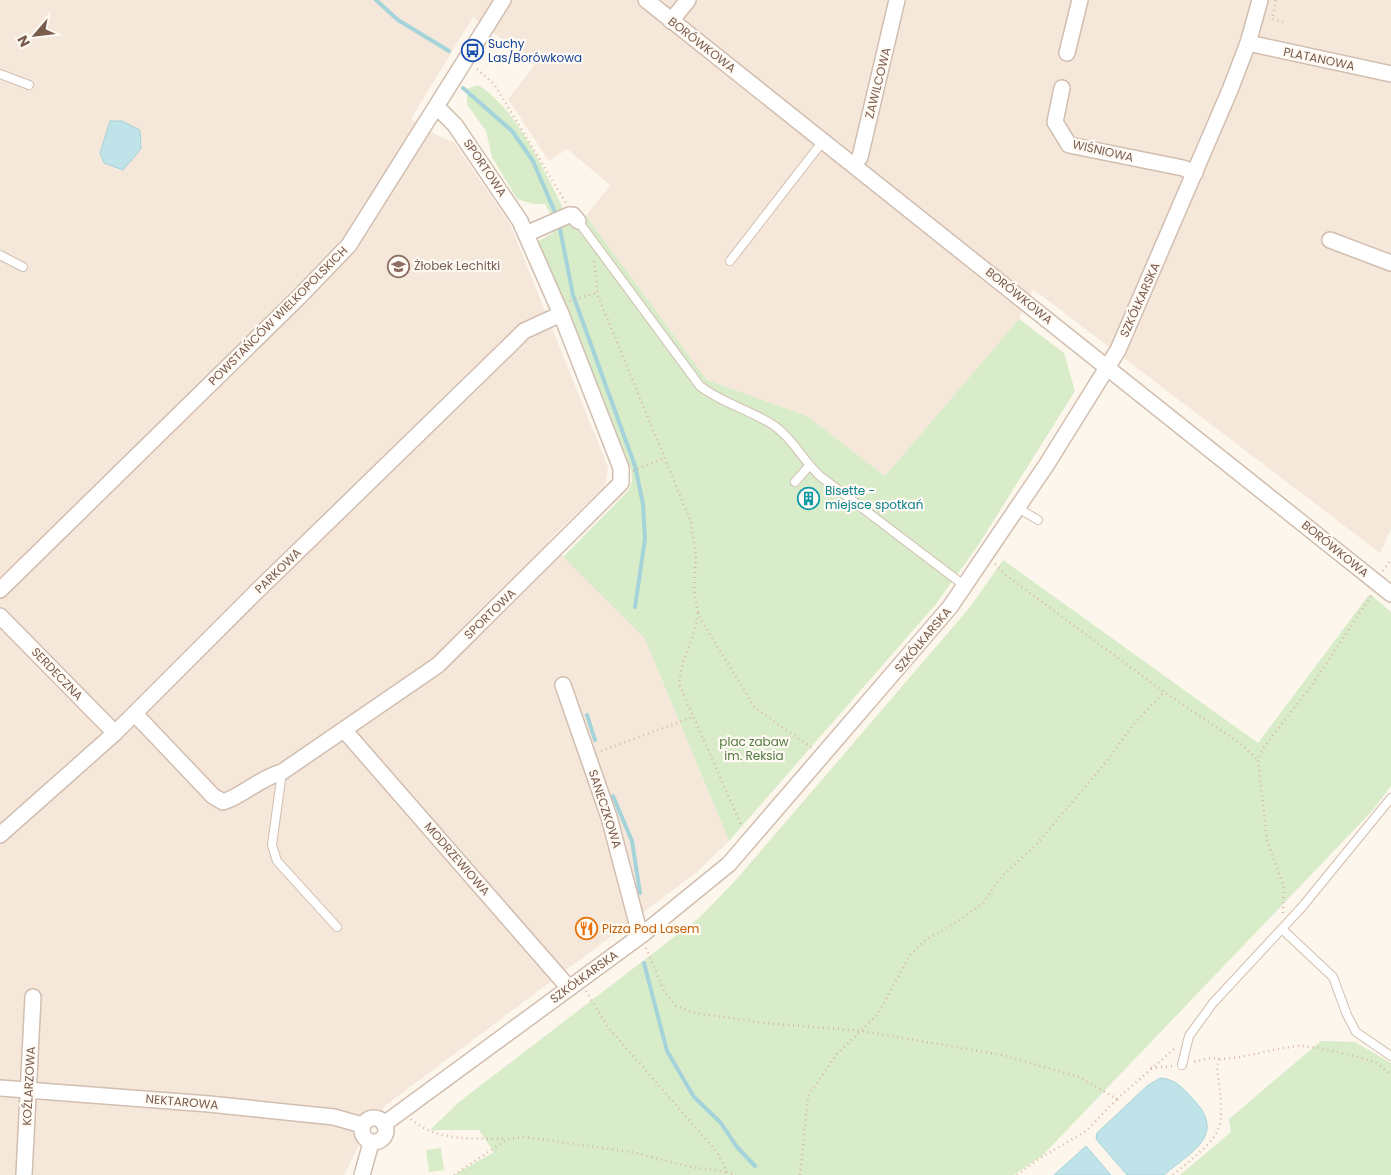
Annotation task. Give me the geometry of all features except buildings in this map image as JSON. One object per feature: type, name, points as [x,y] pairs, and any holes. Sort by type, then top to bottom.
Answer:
[{"type":"street","name":"POWSTAŃCÓW WIELKOPOLSKICH","points":[[0,590],[338,258],[358,232],[503,0]]},
{"type":"street","name":"BORÓWKOWA","points":[[646,0],[1391,594]]},
{"type":"street","points":[[671,21],[688,0]]},
{"type":"street","name":"ZAWILCOWA","points":[[854,165],[860,157],[897,0]]},
{"type":"street","points":[[1067,53],[1080,0]]},
{"type":"street","name":"SZKÓŁKARSKA","points":[[384,1124],[569,988],[644,941],[729,864],[929,633],[966,587],[1118,350],[1195,173],[1248,43],[1260,0]]},
{"type":"street","name":"PLATANOWA","points":[[1248,43],[1391,74]]},
{"type":"street","name":"WIŚNIOWA","points":[[1062,88],[1055,122],[1069,145],[1183,168],[1195,173]]},
{"type":"street","name":"SPORTOWA","points":[[135,714],[213,796],[223,802],[235,798],[267,777],[282,772],[438,665],[621,483],[621,468],[563,308],[512,207],[455,125],[437,107]]},
{"type":"street","points":[[526,234],[549,224],[572,218]]},
{"type":"street","points":[[1330,240],[1391,263]]},
{"type":"street","name":"PARKOWA","points":[[0,835],[135,714],[253,594],[524,331],[563,308]]},
{"type":"street","name":"SERDECZNA","points":[[0,616],[115,733]]},
{"type":"street","name":"SANECZKOWA","points":[[563,685],[620,852],[638,927],[644,941]]},
{"type":"street","name":"MODRZEWIOWA","points":[[344,730],[569,988]]},
{"type":"street","name":"KOŹLARZOWA","points":[[24,1175],[30,1090],[33,998]]},
{"type":"street","name":"NEKTAROWA","points":[[0,1088],[219,1105],[334,1117],[362,1125]]},
{"type":"street","points":[[372,1118],[379,1119],[384,1124],[386,1132],[383,1139],[371,1143],[363,1136],[362,1125],[372,1118]]},
{"type":"street","points":[[362,1175],[371,1143]]},
{"type":"lane","points":[[0,74],[29,85]]},
{"type":"lane","points":[[730,261],[824,141]]},
{"type":"lane","points":[[572,218],[589,236],[700,386],[721,400],[775,426],[790,440],[809,466],[966,587]]},
{"type":"lane","points":[[0,255],[23,267]]},
{"type":"lane","points":[[795,482],[809,466]]},
{"type":"lane","points":[[1018,508],[1038,520]]},
{"type":"lane","points":[[282,772],[272,845],[277,862],[337,927]]},
{"type":"lane","points":[[1182,1065],[1189,1036],[1224,990],[1282,928],[1358,841],[1391,798]]},
{"type":"lane","points":[[1282,928],[1333,977],[1347,1015],[1356,1032],[1391,1056]]},
{"type":"path","points":[[1276,0],[1272,19],[1283,22]]},
{"type":"path","points":[[474,66],[494,84],[535,149],[572,218]]},
{"type":"path","points":[[589,236],[596,268],[597,293],[694,534],[696,565],[694,590],[698,612],[694,636],[680,679],[682,691],[743,830]]},
{"type":"path","points":[[563,308],[583,297],[597,293]]},
{"type":"path","points":[[630,472],[664,458]]},
{"type":"path","points":[[994,564],[1007,576],[1164,692],[1240,743],[1258,760]]},
{"type":"path","points":[[1282,928],[1284,887],[1267,840],[1258,760],[1264,747],[1312,685],[1379,584]]},
{"type":"path","points":[[698,612],[755,708],[813,749]]},
{"type":"path","points":[[800,1175],[808,1096],[837,1054],[878,1014],[910,955],[924,941],[960,920],[983,903],[1001,877],[1036,845],[1106,762],[1134,724],[1164,692]]},
{"type":"path","points":[[587,756],[693,717]]},
{"type":"path","points":[[782,745],[791,735]]},
{"type":"path","points":[[644,941],[665,993],[676,1006],[696,1013],[765,1023],[862,1031],[1002,1055],[1079,1077],[1117,1099]]},
{"type":"path","points":[[586,991],[607,1026],[717,1152],[727,1172]]},
{"type":"path","points":[[1012,1175],[1086,1131],[1150,1068],[1189,1036]]},
{"type":"path","points":[[1150,1068],[1182,1065],[1210,1058],[1244,1058],[1283,1048],[1303,1046],[1357,1057],[1376,1063],[1391,1075]]},
{"type":"path","points":[[1173,1175],[1214,1141],[1218,1133],[1222,1113],[1217,1067],[1219,1059]]},
{"type":"path","points":[[411,1119],[426,1129],[455,1138],[508,1139],[525,1137],[631,1152],[691,1167],[727,1172],[734,1175]]},
{"type":"path","points":[[454,1175],[508,1139]]},
{"type":"path","points":[[1017,1175],[1021,1171]]},
{"type":"shaded area","points":[[0,0],[1391,0],[1391,529],[1380,553],[1033,289],[1019,319],[885,476],[807,416],[707,380],[586,216],[610,185],[567,149],[549,161],[508,99],[535,65],[473,17],[411,119],[438,136],[454,142],[510,224],[608,467],[605,486],[548,541],[645,639],[729,841],[697,872],[386,1105],[370,1123],[344,1175],[0,1175]]},
{"type":"green space","points":[[478,85],[504,108],[516,123],[546,174],[562,206],[562,213],[552,217],[545,204],[533,204],[517,199],[492,157],[486,131],[467,105],[467,89]]},
{"type":"green space","name":"plac zabaw im. Reksia","points":[[586,216],[707,380],[807,416],[885,476],[1019,319],[1064,353],[1075,391],[977,547],[936,604],[729,841],[645,639],[563,557],[629,490],[632,480],[631,469],[538,241],[553,233],[552,228],[568,222],[570,226]]},
{"type":"green space","points":[[1003,560],[1258,743],[1368,596],[1371,595],[1391,612],[1391,786],[1372,811],[1043,1155],[1014,1175],[454,1175],[494,1152],[479,1130],[430,1130],[459,1102],[699,918],[735,881],[971,606]]},
{"type":"green space","points":[[1321,1041],[1355,1042],[1391,1063],[1391,1175],[1180,1175],[1231,1132],[1229,1119]]},
{"type":"green space","points":[[441,1148],[444,1170],[429,1172],[426,1150]]},
{"type":"water","points":[[110,121],[122,121],[140,130],[141,149],[123,170],[104,163],[100,153]]},
{"type":"water","points":[[1160,1078],[1174,1082],[1192,1098],[1202,1111],[1207,1122],[1206,1132],[1195,1150],[1164,1175],[1127,1175],[1096,1139],[1097,1133],[1147,1086]]},
{"type":"water","points":[[1086,1146],[1111,1175],[1054,1175]]},
{"type":"waterway","points":[[376,0],[398,20],[449,51]]},
{"type":"waterway","points":[[463,88],[512,131],[533,161],[557,217]]},
{"type":"waterway","points":[[559,224],[573,295],[635,466],[643,504],[645,539],[635,607]]},
{"type":"waterway","points":[[587,715],[595,740]]},
{"type":"waterway","points":[[613,796],[632,841],[640,893]]},
{"type":"waterway","points":[[644,963],[667,1051],[694,1097],[721,1123],[737,1147],[755,1166]]},
{"type":"place","name":"Suchy Las/Borówkowa","points":[[472,51]]},
{"type":"place","name":"Żłobek Lechitki","points":[[398,266]]},
{"type":"place","name":"Bisette - miejsce spotkań","points":[[809,498]]},
{"type":"place","name":"Pizza Pod Lasem","points":[[586,929]]}]
